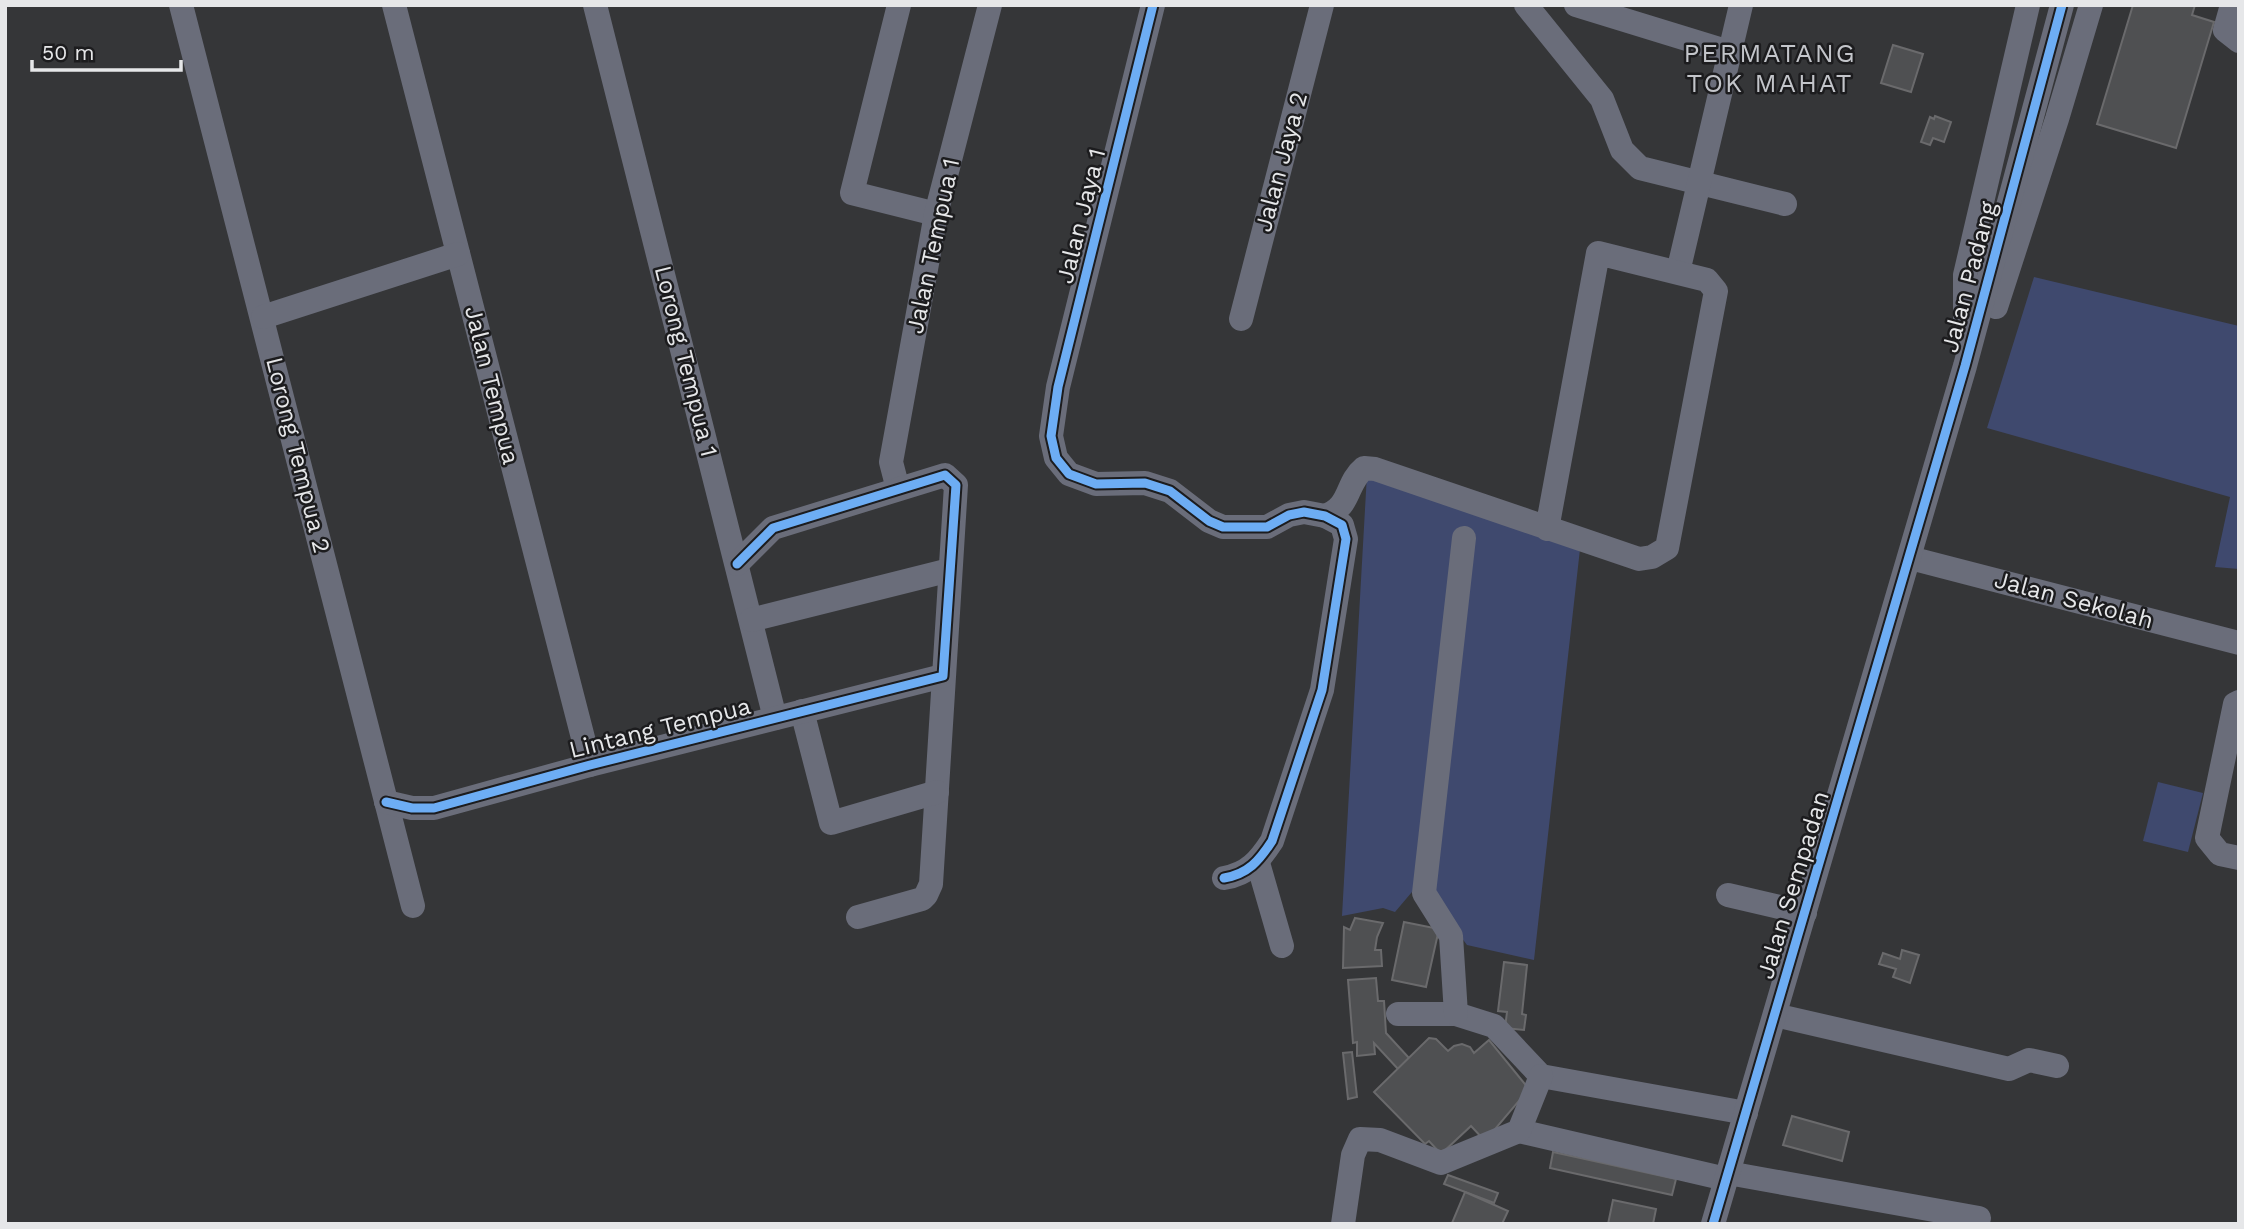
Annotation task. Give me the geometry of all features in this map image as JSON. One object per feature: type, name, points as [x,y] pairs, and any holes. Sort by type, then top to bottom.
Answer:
[{"type":"street","name":"Lorong Tempua 2","points":[[181,5],[413,906]]},
{"type":"street","name":"Jalan Tempua","points":[[394,5],[590,765]]},
{"type":"street","name":"Lorong Tempua 1","points":[[595,5],[775,718]]},
{"type":"street","points":[[899,5],[852,193],[936,214]]},
{"type":"street","name":"Jalan Tempua 1","points":[[898,489],[891,462],[936,214],[990,5]]},
{"type":"street","name":"Jalan Jaya 1","points":[[1153,5],[1058,387],[1051,436],[1056,458],[1069,474],[1096,484],[1145,484],[1170,491],[1209,521],[1223,527],[1267,527],[1289,515],[1304,512],[1325,516]]},
{"type":"street","name":"Jalan Jaya 2","points":[[1241,319],[1322,5]]},
{"type":"street","points":[[1526,5],[1602,99],[1622,150],[1640,168],[1785,204]]},
{"type":"street","points":[[1576,5],[1730,52]]},
{"type":"street","points":[[1678,272],[1741,5]]},
{"type":"street","points":[[1965,366],[1965,275],[2028,5]]},
{"type":"street","name":"Jalan Padang","points":[[1909,558],[1965,366],[2062,5]]},
{"type":"street","points":[[1965,366],[1999,300],[2091,5]]},
{"type":"street","points":[[2232,5],[2225,30],[2239,41]]},
{"type":"street","points":[[1325,516],[1343,505],[1357,473],[1364,468],[1375,469],[1546,529],[1639,559],[1652,558],[1667,548],[1716,291],[1707,281],[1598,253],[1546,529]]},
{"type":"street","points":[[263,317],[458,254]]},
{"type":"street","points":[[737,564],[773,528],[945,475],[956,485],[931,884],[922,899],[858,917]]},
{"type":"street","points":[[1224,878],[1238,876],[1258,863],[1272,841],[1322,690],[1346,539],[1342,525],[1325,516]]},
{"type":"street","points":[[1456,1014],[1451,936],[1424,893],[1464,538]]},
{"type":"street","name":"Jalan Sekolah","points":[[1909,558],[2239,643]]},
{"type":"street","name":"Jalan Sempadan","points":[[1713,1224],[1909,558]]},
{"type":"street","points":[[751,620],[950,569]]},
{"type":"street","name":"Lintang Tempua","points":[[386,802],[412,808],[434,808],[590,765],[943,676]]},
{"type":"street","points":[[2230,856],[2207,838],[2229,785],[2235,704],[2239,702]]},
{"type":"street","points":[[802,711],[831,823],[937,792]]},
{"type":"street","points":[[1258,863],[1282,946]]},
{"type":"street","points":[[1728,895],[1805,913]]},
{"type":"street","points":[[1398,1014],[1456,1014],[1494,1026],[1541,1076],[1745,1113]]},
{"type":"street","points":[[1775,1015],[2008,1069],[2029,1060],[2057,1066]]},
{"type":"street","points":[[1519,1131],[1541,1076]]},
{"type":"street","points":[[1343,1224],[1353,1155],[1360,1139],[1380,1140],[1441,1163],[1519,1131],[1727,1176],[1979,1218]]},
{"type":"shaded area","points":[[2034,277],[2239,326],[2239,569],[2215,567],[2230,497],[1987,428]]},
{"type":"shaded area","points":[[1367,474],[1580,549],[1534,960],[1467,945],[1442,911],[1417,886],[1395,912],[1383,908],[1342,916]]},
{"type":"shaded area","points":[[2158,782],[2203,793],[2188,852],[2143,841]]},
{"type":"building","points":[[2133,5],[2195,5],[2192,15],[2214,22],[2176,148],[2097,124]]},
{"type":"building","points":[[1893,45],[1923,54],[1911,92],[1881,83]]},
{"type":"building","points":[[1935,116],[1951,122],[1944,142],[1933,138],[1930,145],[1921,142],[1930,117],[1934,119]]},
{"type":"building","points":[[1355,918],[1383,923],[1375,950],[1381,950],[1382,966],[1343,968],[1344,927],[1350,930]]},
{"type":"building","points":[[1404,922],[1439,929],[1426,987],[1392,980]]},
{"type":"building","points":[[1902,950],[1919,955],[1910,983],[1893,977],[1896,969],[1879,964],[1883,953],[1900,959]]},
{"type":"building","points":[[1504,962],[1527,965],[1522,1014],[1526,1015],[1524,1030],[1505,1028],[1507,1012],[1498,1011]]},
{"type":"building","points":[[1376,978],[1378,1001],[1384,1001],[1386,1033],[1409,1058],[1398,1069],[1374,1043],[1375,1054],[1357,1056],[1357,1042],[1353,1043],[1348,980]]},
{"type":"building","points":[[1429,1038],[1436,1039],[1448,1051],[1462,1044],[1470,1047],[1474,1053],[1489,1040],[1529,1089],[1485,1141],[1471,1126],[1441,1154],[1429,1141],[1425,1144],[1374,1092]]},
{"type":"building","points":[[1352,1052],[1357,1097],[1348,1099],[1343,1053]]},
{"type":"building","points":[[1792,1116],[1849,1132],[1842,1161],[1783,1145]]},
{"type":"building","points":[[1553,1152],[1676,1179],[1672,1195],[1550,1168]]},
{"type":"building","points":[[1448,1175],[1498,1193],[1494,1203],[1444,1184]]},
{"type":"building","points":[[1465,1192],[1508,1211],[1502,1224],[1452,1223]]},
{"type":"building","points":[[1613,1200],[1656,1209],[1653,1224],[1608,1224]]},
{"type":"cycle path","points":[[1153,5],[1058,387],[1051,436],[1056,458],[1069,474],[1096,484],[1145,483],[1170,491],[1209,521],[1223,527],[1267,527],[1289,515],[1304,512],[1325,516],[1342,525],[1346,539],[1322,690],[1272,841],[1252,866],[1224,878]]},
{"type":"cycle path","points":[[1713,1224],[1965,366],[2062,5]]},
{"type":"cycle path","points":[[386,802],[412,808],[434,808],[590,765],[943,676],[956,485],[945,475],[773,528],[737,564]]},
{"type":"district","name":"PERMATANG TOK MAHAT","points":[[1770,68]]}]
